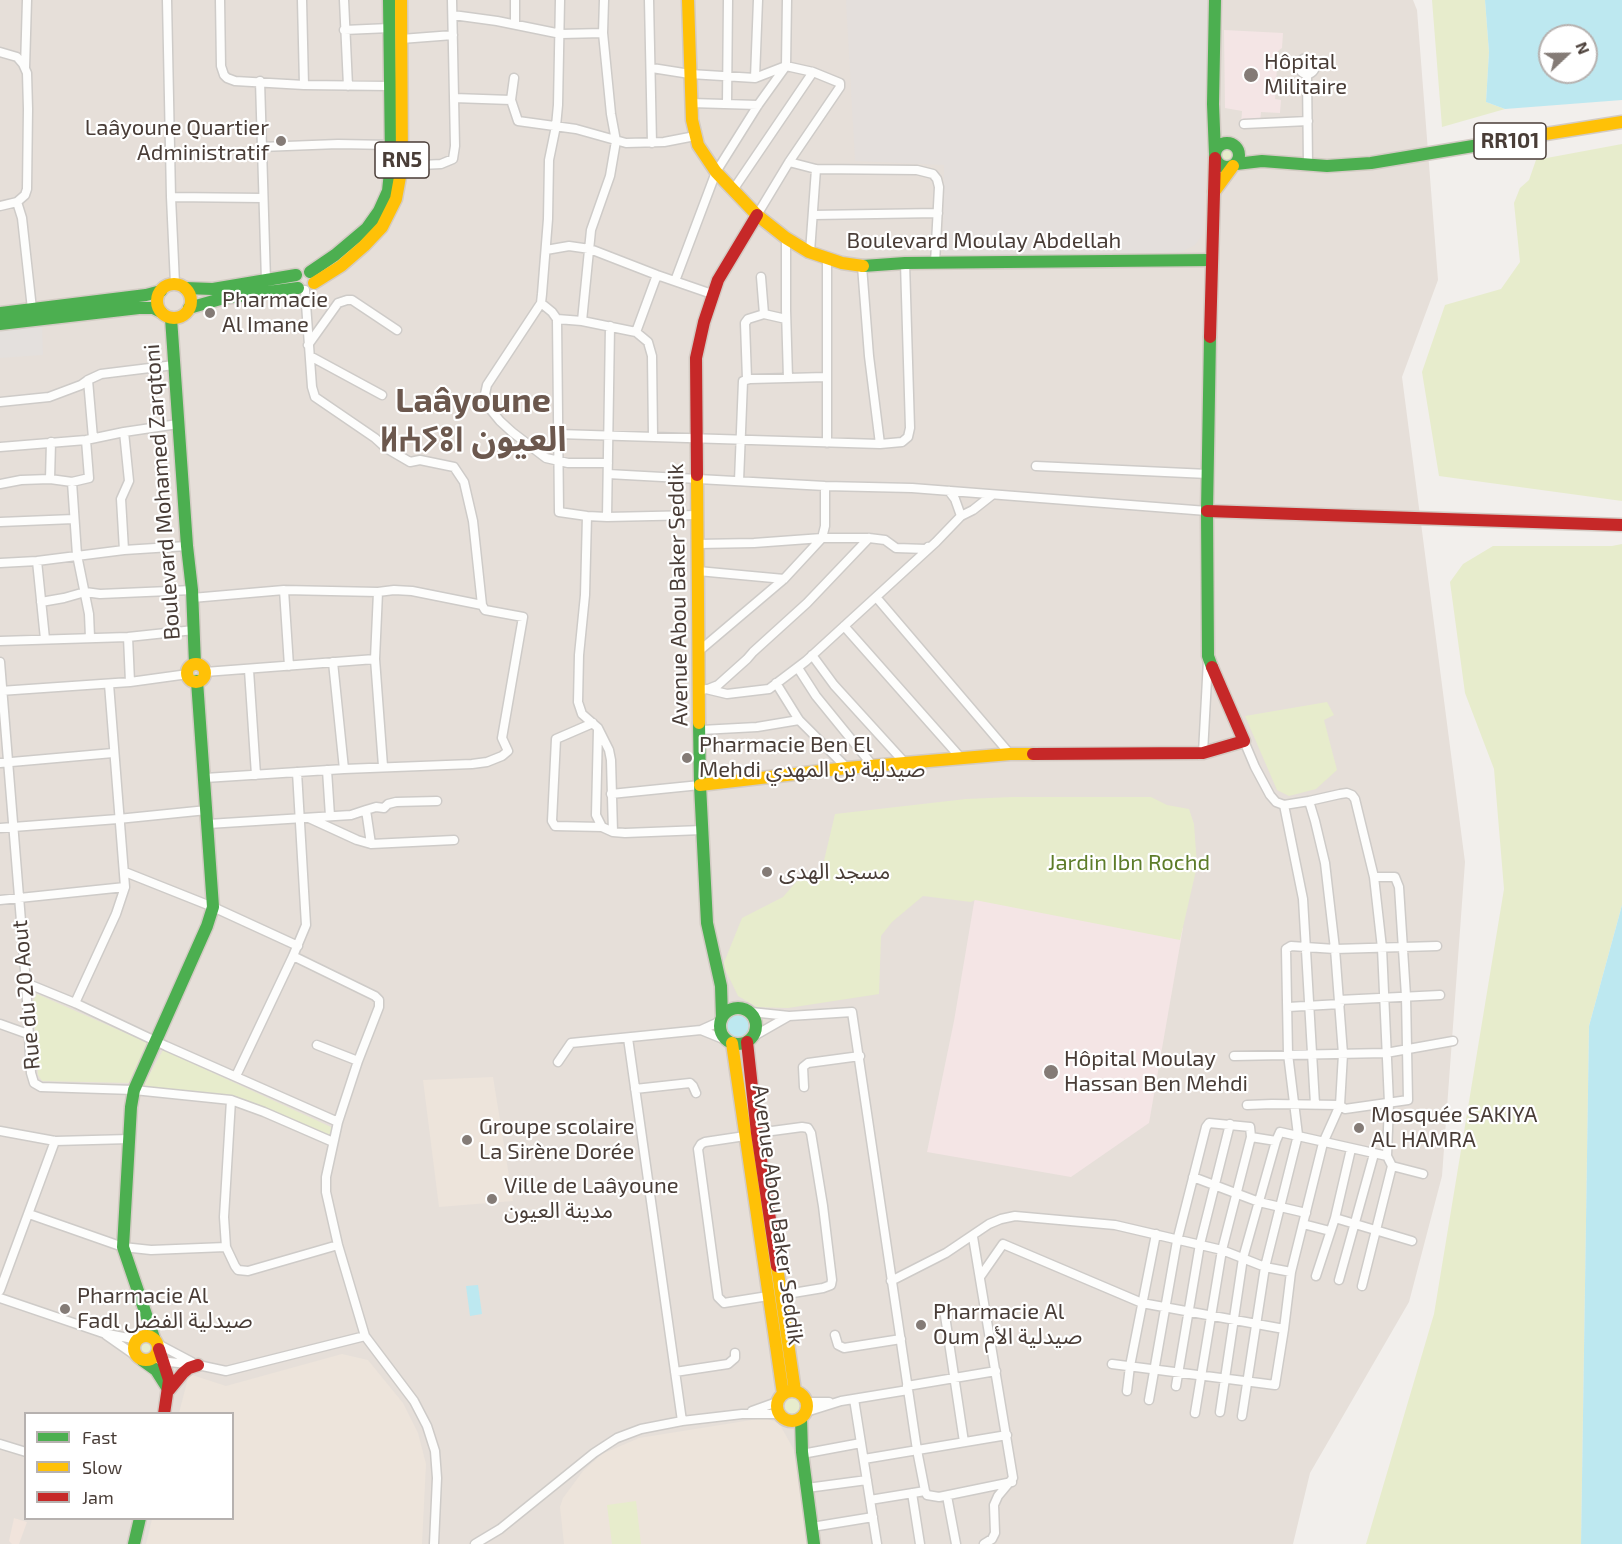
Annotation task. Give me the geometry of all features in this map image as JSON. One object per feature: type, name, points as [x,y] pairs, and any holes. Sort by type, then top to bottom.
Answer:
[{"type":"main road","name":"RN5","points":[[0,313],[146,295],[161,291],[169,285],[213,289],[266,281],[305,281],[367,228],[380,211],[390,181],[389,0]]},
{"type":"main road","name":"RN5","points":[[166,315],[182,316],[189,308],[224,298],[305,281],[353,257],[382,227],[396,199],[402,166],[401,0]]},
{"type":"main road","name":"Boulevard Moulay Abdellah","points":[[688,0],[690,74],[695,136],[702,153],[716,172],[757,215],[786,238],[810,252],[827,259],[862,266],[905,263],[1211,260]]},
{"type":"main road","points":[[700,785],[960,757],[1010,754],[1203,753],[1244,741],[1208,656],[1207,511],[1215,156],[1213,104],[1215,0]]},
{"type":"main road","points":[[1213,104],[1240,154],[1213,193]]},
{"type":"main road","name":"RR101","points":[[1234,165],[1262,161],[1308,165],[1349,165],[1397,160],[1622,122]]},
{"type":"main road","points":[[1233,144],[1221,145],[1215,156],[1217,162],[1224,167],[1234,165]]},
{"type":"main road","name":"RR101","points":[[1233,144],[1262,161]]},
{"type":"main road","name":"Avenue Abou Baker Seddik","points":[[721,1019],[721,986],[707,923],[700,785],[703,690],[699,651],[696,358],[712,294],[725,266],[757,215]]},
{"type":"main road","points":[[180,286],[190,297],[189,308]]},
{"type":"main road","points":[[161,291],[157,302],[166,315]]},
{"type":"main road","points":[[0,324],[140,308],[153,308],[166,315]]},
{"type":"main road","name":"Boulevard Mohamed Zarqtoni","points":[[166,315],[174,365],[213,907],[207,926],[134,1090],[131,1107],[123,1247],[169,1380],[169,1390]]},
{"type":"main road","points":[[1207,511],[1622,525]]},
{"type":"main road","points":[[721,986],[748,1010],[757,1026],[751,1039],[742,1044],[730,1042],[721,1032],[721,1019],[734,1008],[748,1010]]},
{"type":"main road","name":"Avenue Abou Baker Seddik","points":[[751,1039],[751,1134]]},
{"type":"main road","name":"Avenue Abou Baker Seddik","points":[[730,1042],[751,1134],[774,1296],[784,1404],[802,1453]]},
{"type":"main road","points":[[141,1304],[139,1338],[134,1346],[143,1359],[156,1370],[169,1390]]},
{"type":"main road","points":[[139,1338],[147,1336],[157,1344],[157,1355],[143,1359]]},
{"type":"main road","points":[[164,1412],[169,1390],[183,1373],[198,1365]]},
{"type":"main road","points":[[800,1393],[804,1411],[793,1421],[784,1404],[800,1393]]},
{"type":"main road","name":"Avenue Abou Baker Seddik","points":[[804,1411],[802,1453],[814,1544]]},
{"type":"main road","points":[[134,1544],[140,1520]]},
{"type":"street","points":[[0,206],[17,202],[25,195],[28,184],[28,109],[25,68],[27,0]]},
{"type":"street","points":[[167,0],[171,197],[180,286]]},
{"type":"street","points":[[220,0],[222,66],[224,75],[235,81],[390,86]]},
{"type":"street","points":[[302,0],[304,85]]},
{"type":"street","points":[[344,0],[348,86]]},
{"type":"street","points":[[402,166],[441,164],[453,159],[453,0]]},
{"type":"street","points":[[515,0],[516,24]]},
{"type":"street","points":[[560,0],[561,34],[556,126],[549,160],[545,275],[541,303],[487,384],[485,394],[491,410],[512,432],[540,454],[559,462],[608,463]]},
{"type":"street","points":[[582,321],[591,230],[612,169],[616,141],[603,33],[604,0]]},
{"type":"street","points":[[649,0],[652,143]]},
{"type":"street","points":[[727,104],[728,0]]},
{"type":"street","points":[[755,78],[758,0]]},
{"type":"street","points":[[675,281],[716,172],[758,105],[786,66],[787,0]]},
{"type":"street","points":[[453,15],[516,24],[561,34],[603,33]]},
{"type":"street","points":[[344,30],[390,28]]},
{"type":"street","points":[[401,39],[453,35]]},
{"type":"street","points":[[0,52],[16,57],[25,68]]},
{"type":"street","points":[[652,68],[690,74],[755,78],[786,66],[838,81],[840,87],[789,162],[757,215]]},
{"type":"street","points":[[733,190],[813,72]]},
{"type":"street","points":[[1307,75],[1308,165]]},
{"type":"street","points":[[514,78],[512,100],[518,121],[576,129],[616,141],[652,143],[695,136]]},
{"type":"street","points":[[260,81],[266,281]]},
{"type":"street","points":[[454,98],[512,100]]},
{"type":"street","points":[[692,103],[758,105]]},
{"type":"street","points":[[1244,124],[1308,121]]},
{"type":"street","points":[[261,147],[338,144],[391,145]]},
{"type":"street","points":[[789,162],[816,169],[928,172],[935,176],[938,183],[935,263]]},
{"type":"street","points":[[810,252],[816,169]]},
{"type":"street","points":[[171,197],[262,198]]},
{"type":"street","points":[[17,202],[22,218],[32,309]]},
{"type":"street","points":[[813,215],[938,213]]},
{"type":"street","points":[[786,238],[788,378]]},
{"type":"street","points":[[546,250],[569,246],[590,249],[712,294]]},
{"type":"street","points":[[827,259],[827,443]]},
{"type":"street","points":[[558,434],[827,443],[902,442],[908,437],[910,428],[905,263]]},
{"type":"street","points":[[862,266],[869,356],[880,444]]},
{"type":"street","points":[[636,332],[657,275]]},
{"type":"street","points":[[761,277],[764,314]]},
{"type":"street","points":[[305,281],[312,391],[318,400],[375,438],[386,448],[410,462],[420,460],[454,467],[464,483],[472,522],[482,605]]},
{"type":"street","points":[[308,345],[338,303],[348,300],[352,300],[397,330]]},
{"type":"street","points":[[541,303],[555,314],[557,319],[559,512],[607,517],[697,515]]},
{"type":"street","points":[[739,481],[742,385],[747,379],[745,323],[748,319],[764,314],[786,319]]},
{"type":"street","points":[[557,319],[610,326],[636,332],[645,338],[650,348],[653,436]]},
{"type":"street","points":[[607,517],[610,326]]},
{"type":"street","points":[[310,356],[382,395]]},
{"type":"street","points":[[0,402],[49,397],[81,385],[101,374],[174,365]]},
{"type":"street","points":[[747,379],[826,377]]},
{"type":"street","points":[[0,484],[21,480],[50,479],[72,482],[88,478],[87,380]]},
{"type":"street","points":[[0,447],[89,439],[178,424]]},
{"type":"street","points":[[124,432],[129,481],[121,499],[124,550]]},
{"type":"street","points":[[50,479],[51,442]]},
{"type":"street","points":[[1036,466],[1208,474]]},
{"type":"street","points":[[608,474],[949,491],[1207,511]]},
{"type":"street","points":[[72,482],[77,555],[85,592],[90,637]]},
{"type":"street","points":[[699,651],[784,579],[822,538],[825,526],[825,486]]},
{"type":"street","points":[[949,491],[955,499],[961,516]]},
{"type":"street","points":[[703,690],[727,694],[769,689],[798,668],[936,542],[961,516],[992,495]]},
{"type":"street","points":[[587,516],[585,595],[579,655],[578,702],[582,714],[595,726],[605,742],[611,760],[613,832]]},
{"type":"street","points":[[0,522],[74,519]]},
{"type":"street","points":[[703,690],[718,686],[807,603],[869,538]]},
{"type":"street","points":[[698,544],[869,538],[885,540],[896,548],[926,549],[936,542]]},
{"type":"street","points":[[0,563],[187,546]]},
{"type":"street","points":[[37,561],[45,639]]},
{"type":"street","points":[[698,571],[784,579]]},
{"type":"street","points":[[284,590],[289,666]]},
{"type":"street","points":[[41,602],[85,592],[192,594],[284,590],[378,592],[393,590],[412,591],[482,605],[485,609],[523,617],[502,738],[508,751],[495,760],[205,778]]},
{"type":"street","points":[[378,592],[375,659],[383,766]]},
{"type":"street","points":[[876,597],[1010,754]]},
{"type":"street","points":[[844,626],[960,757]]},
{"type":"street","points":[[0,641],[90,637],[128,638],[194,630]]},
{"type":"street","points":[[128,638],[130,682]]},
{"type":"street","points":[[812,655],[834,685],[905,763]]},
{"type":"street","points":[[1203,753],[1208,656]]},
{"type":"street","points":[[1,691],[109,684],[196,673],[375,659]]},
{"type":"street","name":"Rue du 20 Aout","points":[[0,662],[4,763],[26,983],[31,1076],[36,1085],[41,1087],[134,1090]]},
{"type":"street","points":[[333,662],[344,768]]},
{"type":"street","points":[[798,668],[816,696],[873,766]]},
{"type":"street","points":[[249,669],[256,775]]},
{"type":"street","points":[[777,683],[799,720],[847,768]]},
{"type":"street","points":[[75,1003],[116,914],[125,887],[109,684]]},
{"type":"street","points":[[701,730],[757,727],[799,720]]},
{"type":"street","points":[[595,726],[556,739],[552,821],[555,826],[602,827],[613,832],[625,833],[702,830]]},
{"type":"street","points":[[595,726],[596,814],[602,827]]},
{"type":"street","points":[[1244,741],[1255,767],[1276,802],[1284,805],[1340,794],[1352,795],[1355,799],[1374,877],[1382,948],[1389,1103],[1387,1156],[1392,1166],[1362,1286]]},
{"type":"street","points":[[4,763],[113,753]]},
{"type":"street","points":[[327,770],[330,816]]},
{"type":"street","points":[[236,1076],[304,933],[306,916],[298,819],[297,772]]},
{"type":"street","points":[[611,794],[700,785]]},
{"type":"street","points":[[208,824],[351,815],[376,807],[384,808],[396,802],[437,801]]},
{"type":"street","points":[[1112,1364],[1275,1384],[1291,1272],[1325,1142],[1340,1105],[1342,1054],[1335,949],[1325,863],[1309,801]]},
{"type":"street","points":[[1284,805],[1303,899],[1315,1104]]},
{"type":"street","points":[[0,828],[207,810]]},
{"type":"street","points":[[366,810],[371,844]]},
{"type":"street","points":[[309,818],[371,844],[454,840]]},
{"type":"street","points":[[125,872],[213,907],[297,946]]},
{"type":"street","points":[[1246,1105],[1340,1105],[1345,1109],[1408,1100],[1404,947],[1398,880],[1395,877],[1374,877]]},
{"type":"street","points":[[0,900],[125,887]]},
{"type":"street","points":[[1242,1416],[1265,1267],[1298,1135],[1288,1054],[1286,949],[1291,946],[1335,949],[1437,946]]},
{"type":"street","points":[[293,957],[379,1000],[379,1007],[338,1122],[326,1177],[326,1192],[338,1245],[365,1336],[414,1401],[428,1426],[435,1451],[437,1478],[434,1544]]},
{"type":"street","points":[[26,983],[338,1122]]},
{"type":"street","points":[[1288,1007],[1440,995]]},
{"type":"street","points":[[748,1010],[789,1016],[852,1012],[891,1281],[925,1491],[927,1496],[947,1496],[1012,1482]]},
{"type":"street","points":[[751,1039],[789,1016]]},
{"type":"street","points":[[558,1062],[571,1043],[701,1030],[721,1019]]},
{"type":"street","points":[[0,1024],[28,1034]]},
{"type":"street","points":[[701,1030],[730,1042]]},
{"type":"street","points":[[628,1038],[682,1422]]},
{"type":"street","points":[[1234,1056],[1386,1053],[1453,1041]]},
{"type":"street","points":[[317,1045],[358,1061]]},
{"type":"street","points":[[804,1087],[804,1066],[808,1062],[860,1056]]},
{"type":"street","points":[[635,1089],[690,1083],[696,1093]]},
{"type":"street","points":[[134,1090],[231,1100],[333,1142]]},
{"type":"street","points":[[231,1100],[225,1217],[226,1247],[235,1266],[242,1271],[338,1245]]},
{"type":"street","points":[[1149,1400],[1177,1241],[1208,1124],[1212,1122],[1250,1127],[1251,1137],[1222,1250],[1195,1413]]},
{"type":"street","points":[[1176,1386],[1200,1244],[1230,1124]]},
{"type":"street","points":[[802,1127],[808,1128],[811,1133],[832,1280],[831,1285],[823,1288],[724,1303],[718,1297],[698,1149],[700,1144],[705,1142],[751,1134],[802,1127]]},
{"type":"street","points":[[0,1131],[55,1141],[130,1139]]},
{"type":"street","points":[[1220,1412],[1243,1258],[1280,1132],[1387,1156]]},
{"type":"street","points":[[1251,1137],[1276,1141]]},
{"type":"street","points":[[0,1290],[55,1141]]},
{"type":"street","points":[[1316,1276],[1335,1218],[1351,1149]]},
{"type":"street","points":[[1339,1280],[1374,1154]]},
{"type":"street","points":[[1392,1166],[1422,1174]]},
{"type":"street","points":[[1193,1177],[1258,1202],[1306,1213]]},
{"type":"street","points":[[29,1214],[123,1247],[151,1250],[226,1247]]},
{"type":"street","points":[[891,1281],[946,1253],[973,1237],[989,1224],[1015,1216],[1115,1225],[1177,1241],[1200,1244],[1265,1267],[1291,1272]]},
{"type":"street","points":[[1335,1218],[1412,1241]]},
{"type":"street","points":[[1303,1224],[1330,1231]]},
{"type":"street","points":[[1127,1391],[1156,1234]]},
{"type":"street","points":[[973,1237],[1013,1473],[1012,1482],[998,1496],[994,1505],[995,1533],[992,1539],[984,1544]]},
{"type":"street","points":[[980,1277],[1003,1244],[1142,1303],[1284,1329]]},
{"type":"street","points":[[0,1298],[103,1333],[139,1338]]},
{"type":"street","points":[[944,1309],[964,1442]]},
{"type":"street","points":[[103,1333],[143,1359],[198,1365],[220,1371],[236,1370],[365,1336]]},
{"type":"street","points":[[835,1335],[838,1345],[844,1348],[901,1339]]},
{"type":"street","points":[[157,1344],[198,1365]]},
{"type":"street","points":[[675,1372],[728,1364],[735,1358],[735,1353]]},
{"type":"street","points":[[804,1411],[841,1401],[996,1371]]},
{"type":"street","points":[[854,1399],[877,1544]]},
{"type":"street","points":[[475,1544],[501,1529],[594,1453],[617,1438],[641,1429],[742,1414],[784,1404]]},
{"type":"street","points":[[864,1459],[1007,1435]]},
{"type":"street","points":[[802,1453],[861,1443]]},
{"type":"street","points":[[0,1444],[24,1451]]},
{"type":"street","points":[[807,1488],[867,1480]]},
{"type":"street","points":[[870,1500],[925,1491]]},
{"type":"street","points":[[912,1493],[920,1544]]},
{"type":"street","points":[[947,1496],[956,1544]]},
{"type":"street","points":[[812,1527],[873,1517]]},
{"type":"shaded area","points":[[0,0],[1413,0],[1417,10],[1438,280],[1402,377],[1465,862],[1442,1176],[1409,1302],[1310,1473],[1293,1544],[0,1544]]},
{"type":"shaded area","points":[[846,0],[1210,0],[1203,234],[1195,245],[1181,252],[952,257],[943,253],[944,165],[855,161]]},
{"type":"shaded area","name":"Hôpital Militaire","points":[[1224,30],[1283,33],[1282,48],[1278,51],[1275,99],[1281,100],[1280,113],[1261,112],[1260,123],[1241,124],[1242,111],[1225,108]]},
{"type":"shaded area","points":[[42,325],[43,355],[0,358],[0,330]]},
{"type":"shaded area","name":"Hôpital Moulay Hassan Ben Mehdi","points":[[976,891],[1183,928],[1149,1123],[1071,1177],[927,1152],[954,1021]]},
{"type":"shaded area","name":"Groupe scolaire La Sirène Dorée","points":[[493,1077],[513,1201],[439,1207],[423,1080]]},
{"type":"shaded area","points":[[342,1354],[368,1360],[403,1403],[418,1433],[426,1464],[422,1544],[146,1544],[152,1520],[234,1520],[234,1412],[179,1412],[189,1374],[226,1386]]},
{"type":"shaded area","points":[[764,1418],[779,1423],[794,1450],[807,1544],[564,1544],[560,1507],[563,1498],[583,1471],[602,1454],[639,1438]]},
{"type":"shaded area","points":[[14,1518],[27,1522],[19,1544],[12,1544],[9,1541]]},
{"type":"green space","points":[[1432,0],[1485,0],[1489,52],[1486,102],[1505,109],[1442,127]]},
{"type":"green space","points":[[1622,144],[1622,501],[1439,476],[1422,372],[1445,305],[1501,289],[1520,262],[1514,203],[1520,188],[1529,180],[1536,160]]},
{"type":"green space","points":[[1229,148],[1234,150],[1236,155],[1234,160],[1229,162],[1224,160],[1222,155],[1224,150]]},
{"type":"green space","points":[[1622,544],[1622,905],[1589,1026],[1581,1544],[1366,1544],[1434,1314],[1504,889],[1494,769],[1465,693],[1450,582],[1463,564],[1493,546],[1612,546]]},
{"type":"green space","points":[[1327,702],[1334,715],[1324,720],[1337,770],[1316,789],[1289,796],[1277,790],[1245,716]]},
{"type":"green space","name":"Jardin Ibn Rochd","points":[[1151,797],[1167,805],[1189,809],[1194,824],[1197,866],[1180,940],[975,900],[971,902],[923,896],[892,922],[881,936],[879,994],[788,1008],[757,1007],[738,996],[723,965],[742,918],[783,897],[796,882],[822,869],[835,814],[966,799]]},
{"type":"green space","points":[[37,994],[148,1043],[131,1083],[42,1081],[38,1075],[33,1001]]},
{"type":"green space","points":[[163,1050],[331,1127],[334,1131],[329,1136],[324,1136],[234,1096],[146,1090],[143,1086]]},
{"type":"green space","points":[[146,1339],[152,1342],[155,1348],[152,1354],[146,1357],[140,1354],[137,1348],[140,1342]]},
{"type":"green space","points":[[794,1397],[800,1400],[803,1406],[800,1412],[794,1415],[788,1412],[785,1406],[788,1400]]},
{"type":"green space","points":[[636,1501],[641,1544],[612,1544],[607,1505]]},
{"type":"water","points":[[1485,0],[1622,0],[1622,100],[1505,109],[1486,102],[1489,52]]},
{"type":"water","points":[[1622,905],[1622,1544],[1581,1544],[1589,1026]]},
{"type":"water","points":[[738,1012],[747,1016],[751,1025],[747,1034],[738,1038],[729,1034],[725,1025],[729,1016]]},
{"type":"water","points":[[478,1285],[482,1314],[470,1316],[466,1286]]},
{"type":"traffic: fast","points":[[310,272],[335,255],[367,228],[379,211],[388,191],[391,162],[389,0]]},
{"type":"traffic: fast","points":[[1215,0],[1213,104],[1215,154]]},
{"type":"traffic: fast","points":[[1236,164],[1262,161],[1327,166],[1371,163],[1533,136]]},
{"type":"traffic: fast","points":[[1227,143],[1236,146],[1239,155],[1236,164],[1227,167],[1218,164],[1215,155],[1218,146],[1227,143]]},
{"type":"traffic: fast","points":[[863,266],[905,263],[1211,260]]},
{"type":"traffic: fast","points":[[185,288],[213,289],[296,275]]},
{"type":"traffic: fast","points":[[189,308],[224,298],[298,288]]},
{"type":"traffic: fast","points":[[0,313],[146,295],[161,291]]},
{"type":"traffic: fast","points":[[0,324],[139,308],[153,308],[161,312]]},
{"type":"traffic: fast","points":[[171,318],[192,590],[195,664]]},
{"type":"traffic: fast","points":[[1210,337],[1207,511],[1208,656],[1212,667]]},
{"type":"traffic: fast","points":[[154,1338],[123,1247],[131,1107],[134,1090],[207,926],[213,907],[197,681]]},
{"type":"traffic: fast","points":[[699,723],[707,923],[721,986],[722,1018]]},
{"type":"traffic: fast","points":[[738,1008],[751,1013],[756,1026],[751,1039],[738,1044],[725,1039],[720,1026],[725,1013],[738,1008]]},
{"type":"traffic: fast","points":[[142,1360],[156,1370],[168,1389]]},
{"type":"traffic: fast","points":[[801,1418],[802,1452],[814,1544]]},
{"type":"traffic: fast","points":[[134,1544],[140,1520]]},
{"type":"traffic: slow","points":[[314,283],[341,266],[364,246],[382,227],[396,199],[402,166],[401,0]]},
{"type":"traffic: slow","points":[[688,0],[692,120],[698,145],[716,172],[757,215],[786,238],[809,252],[842,263],[863,266]]},
{"type":"traffic: slow","points":[[1533,136],[1622,122]]},
{"type":"traffic: slow","points":[[1214,192],[1233,166]]},
{"type":"traffic: slow","points":[[174,284],[186,289],[191,301],[186,313],[174,318],[162,313],[157,301],[162,289],[174,284]]},
{"type":"traffic: slow","points":[[697,475],[699,723]]},
{"type":"traffic: slow","points":[[196,664],[202,667],[205,673],[202,679],[196,682],[190,679],[187,673],[190,667],[196,664]]},
{"type":"traffic: slow","points":[[700,785],[847,768],[1033,754]]},
{"type":"traffic: slow","points":[[732,1043],[783,1394]]},
{"type":"traffic: slow","points":[[777,1266],[795,1391]]},
{"type":"traffic: slow","points":[[146,1336],[155,1339],[158,1348],[155,1357],[146,1360],[137,1357],[134,1348],[137,1339],[146,1336]]},
{"type":"traffic: slow","points":[[792,1391],[803,1395],[807,1406],[803,1417],[792,1421],[781,1417],[777,1406],[781,1395],[792,1391]]},
{"type":"traffic: jam","points":[[1210,337],[1215,158]]},
{"type":"traffic: jam","points":[[697,475],[696,358],[704,322],[718,280],[757,215]]},
{"type":"traffic: jam","points":[[1207,511],[1622,525]]},
{"type":"traffic: jam","points":[[1033,754],[1203,753],[1244,741],[1212,667]]},
{"type":"traffic: jam","points":[[747,1042],[757,1133],[777,1266]]},
{"type":"traffic: jam","points":[[159,1349],[169,1380],[164,1412]]},
{"type":"traffic: jam","points":[[169,1390],[183,1373],[198,1365]]},
{"type":"place","name":"Hôpital Militaire","points":[[1251,75]]},
{"type":"place","name":"Laâyoune Quartier Administratif","points":[[281,141]]},
{"type":"place","name":"Pharmacie Al Imane","points":[[210,313]]},
{"type":"place","name":"Pharmacie Ben El Mehdi صيدلية بن المهدي","points":[[687,758]]},
{"type":"place","name":"مسجد الهدى","points":[[767,872]]},
{"type":"place","name":"Hôpital Moulay Hassan Ben Mehdi","points":[[1051,1072]]},
{"type":"place","name":"Mosquée SAKIYA AL HAMRA","points":[[1359,1128]]},
{"type":"place","name":"Groupe scolaire La Sirène Dorée","points":[[467,1140]]},
{"type":"place","name":"Ville de Laâyoune مدينة العيون","points":[[492,1199]]},
{"type":"place","name":"Pharmacie Al Fadl صيدلية الفضل","points":[[65,1309]]},
{"type":"place","name":"Pharmacie Al Oum صيدلية الأم","points":[[921,1325]]},
{"type":"district","name":"Laâyoune ⵍⵄⵢⵓⵏ العيون","points":[[473,420]]}]
